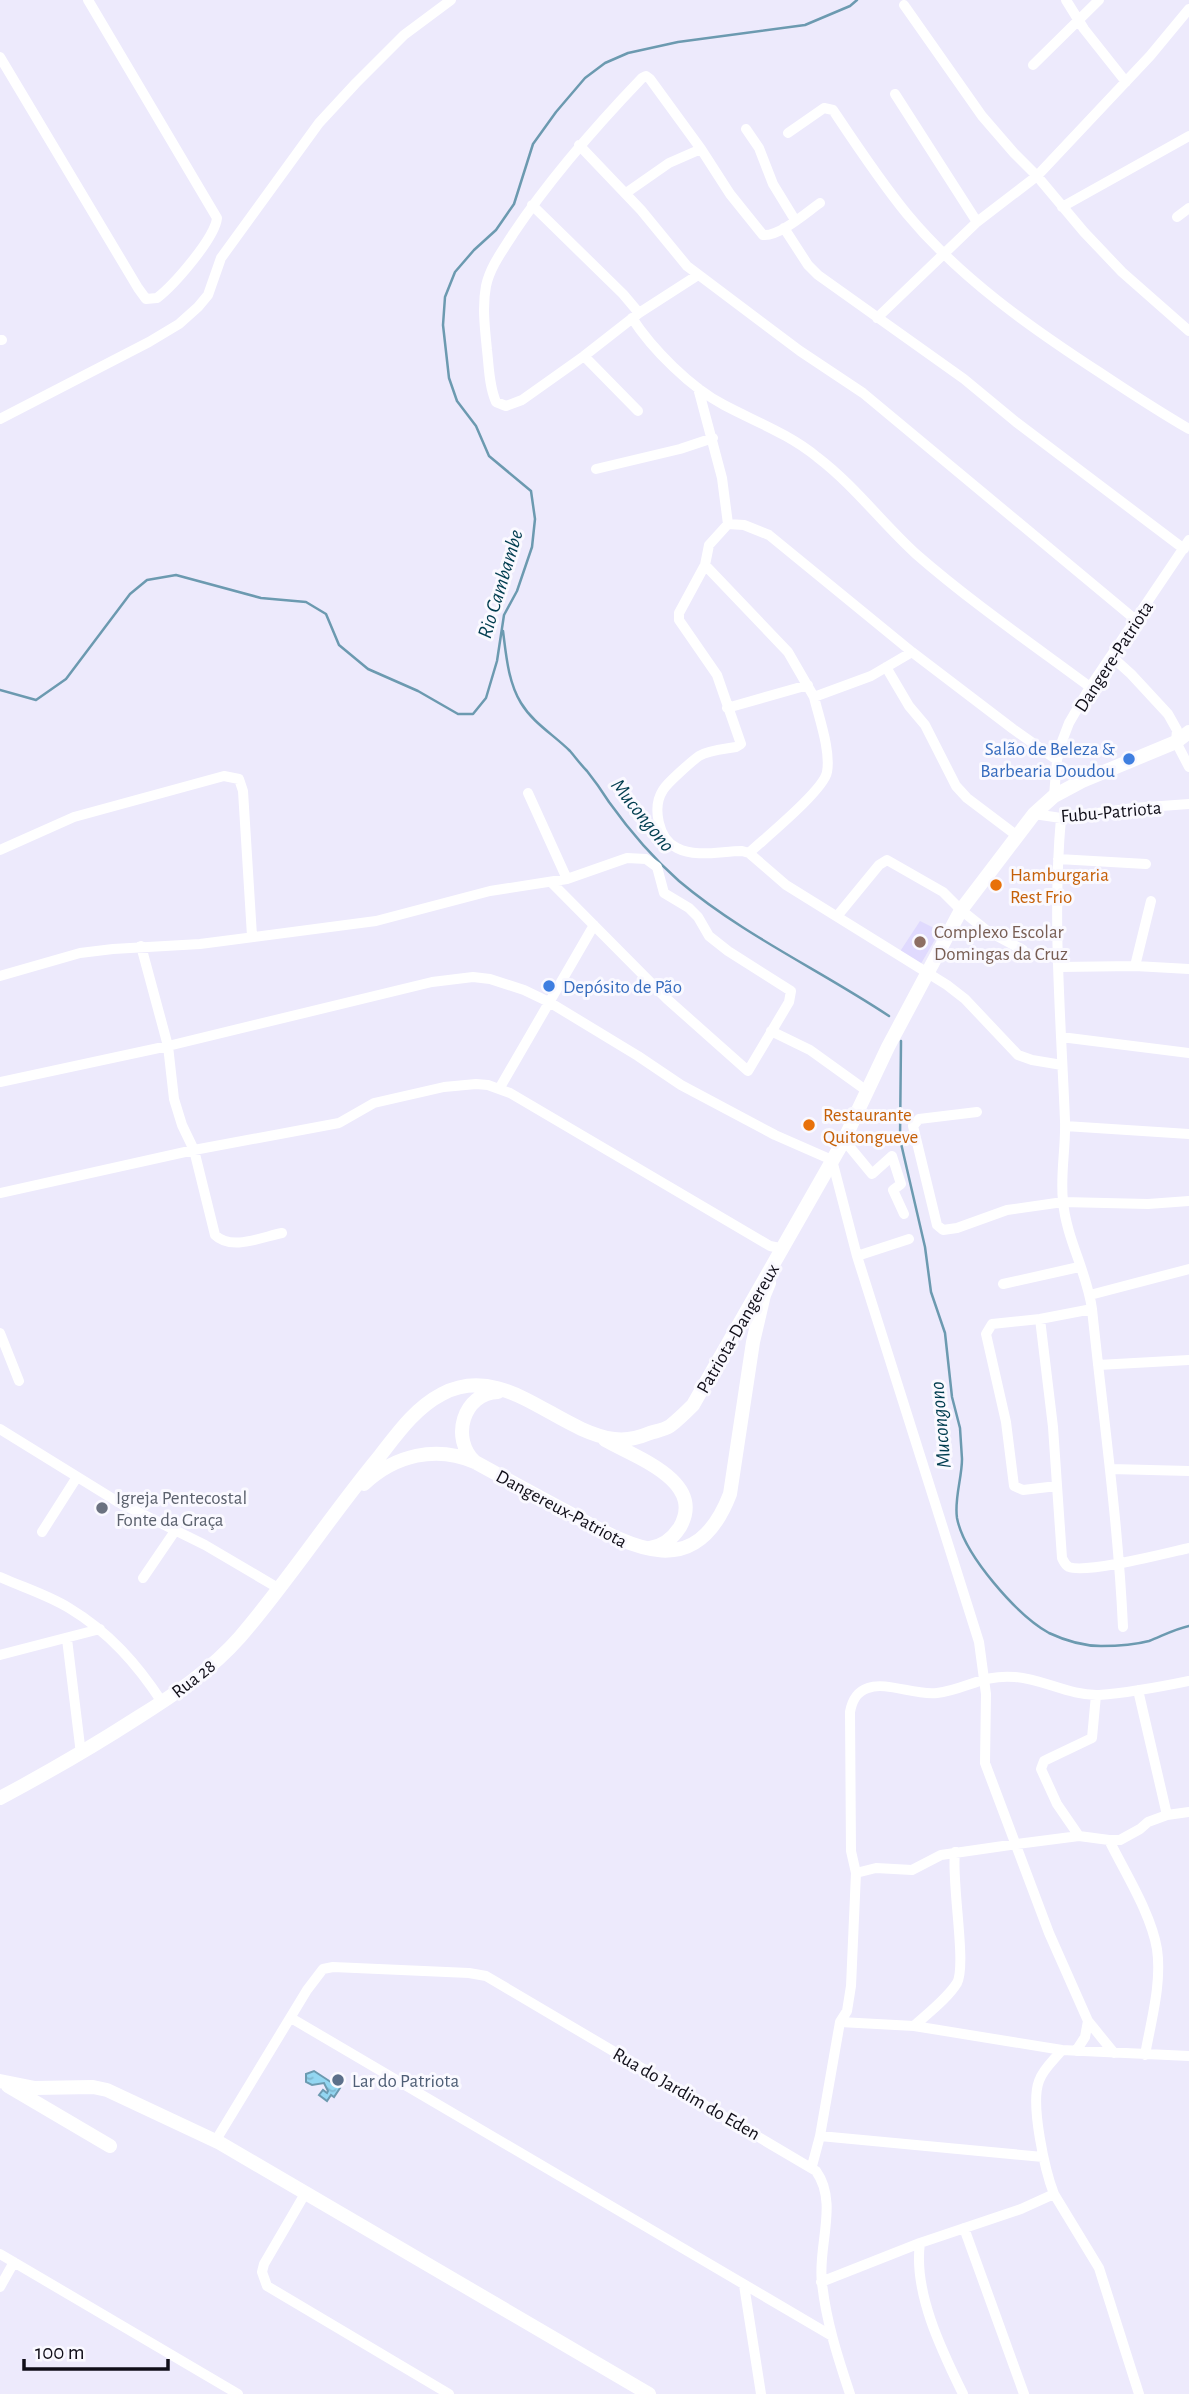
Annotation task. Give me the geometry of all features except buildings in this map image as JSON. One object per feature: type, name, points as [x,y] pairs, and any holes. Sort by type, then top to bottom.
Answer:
[{"type":"street","points":[[0,57],[138,288],[146,299],[157,298],[191,263],[216,226],[217,218],[88,0]]},
{"type":"street","points":[[0,419],[149,342],[179,324],[198,307],[208,295],[221,258],[319,123],[404,35],[451,0]]},
{"type":"street","points":[[1066,0],[1084,30],[1126,82]]},
{"type":"street","points":[[1033,65],[1099,0]]},
{"type":"street","points":[[904,5],[982,116],[1122,272],[1189,331]]},
{"type":"street","points":[[877,318],[977,222],[1037,176],[1126,82],[1189,9]]},
{"type":"street","points":[[698,275],[635,315],[584,356],[522,400],[506,406],[496,402],[492,394],[484,315],[486,284],[497,260],[532,205],[579,145],[642,78],[646,76],[650,79],[730,194],[760,232],[769,236],[820,203]]},
{"type":"street","points":[[895,94],[977,222]]},
{"type":"street","points":[[788,133],[824,108],[833,110],[907,214],[991,296],[1046,338],[1189,429]]},
{"type":"street","points":[[746,129],[759,148],[773,184],[795,220]]},
{"type":"street","points":[[1062,207],[1189,136]]},
{"type":"street","points":[[579,145],[626,193],[680,259],[698,275],[800,351],[863,393],[1136,621]]},
{"type":"street","points":[[626,193],[669,163],[701,149]]},
{"type":"street","points":[[532,205],[623,294],[644,334],[698,388],[722,404],[778,431],[816,456],[916,554],[1090,687]]},
{"type":"street","points":[[1177,217],[1189,208]]},
{"type":"street","points":[[784,228],[799,253],[818,275],[964,379],[1016,422],[1186,544]]},
{"type":"street","points":[[584,356],[638,411]]},
{"type":"street","points":[[698,388],[722,478],[728,524],[709,545],[705,565],[679,613],[679,620],[713,666],[741,744],[700,756],[673,779],[662,790],[658,806],[659,826],[670,843],[678,849],[697,853],[749,853],[786,885],[838,915],[965,999],[1018,1055],[1062,1065]]},
{"type":"street","points":[[596,470],[713,438]]},
{"type":"street","points":[[728,524],[744,525],[769,535],[912,652],[1057,760]]},
{"type":"street","name":"Dangere-Patriota","points":[[1054,796],[1057,760],[1069,723],[1090,687],[1186,544]]},
{"type":"street","points":[[705,565],[788,652],[814,697],[828,761],[827,774],[813,793],[749,853]]},
{"type":"street","points":[[814,697],[871,676],[912,652]]},
{"type":"street","points":[[1111,656],[1168,714],[1177,730],[1176,742],[1189,767]]},
{"type":"street","points":[[886,667],[909,706],[925,725],[956,786],[1016,835]]},
{"type":"street","points":[[727,708],[808,685]]},
{"type":"street","points":[[0,1193],[194,1150],[338,1123],[374,1103],[444,1087],[476,1084],[499,1089],[770,1246],[780,1248],[784,1246],[844,1140],[897,1030],[961,911],[1016,835],[1054,796],[1082,781],[1176,742],[1189,732]]},
{"type":"street","points":[[0,850],[74,817],[224,775],[234,777],[239,779],[243,790],[252,936]]},
{"type":"street","points":[[528,793],[567,879]]},
{"type":"street","name":"Fubu-Patriota","points":[[1034,814],[1061,818],[1189,804]]},
{"type":"street","points":[[1061,818],[1057,932],[1065,1126],[1063,1202],[1092,1309],[1111,1469],[1123,1628]]},
{"type":"street","points":[[0,976],[80,953],[141,946],[200,944],[376,921],[490,891],[551,881],[567,879],[620,859],[639,858],[652,863],[660,874],[664,893],[689,908],[709,936],[728,951],[789,988],[789,1002],[748,1071],[667,999],[551,881]]},
{"type":"street","points":[[1058,859],[1146,864]]},
{"type":"street","points":[[838,915],[879,864],[887,860],[943,892],[961,911],[986,930],[1023,950]]},
{"type":"street","points":[[1135,966],[1151,901]]},
{"type":"street","points":[[499,1089],[594,926]]},
{"type":"street","points":[[141,946],[168,1046],[174,1099],[194,1150],[215,1236],[229,1244],[282,1233]]},
{"type":"street","points":[[1060,967],[1135,966],[1189,969]]},
{"type":"street","points":[[0,1082],[168,1046],[432,982],[472,977],[499,981],[549,1002],[681,1085],[775,1135],[832,1160]]},
{"type":"street","points":[[771,1031],[810,1050],[867,1091]]},
{"type":"street","points":[[1061,1037],[1189,1053]]},
{"type":"street","points":[[977,1112],[919,1119],[912,1126],[937,1225],[943,1230],[957,1228],[1007,1210],[1063,1202],[1148,1205],[1189,1201]]},
{"type":"street","points":[[1065,1126],[1189,1134]]},
{"type":"street","points":[[844,1140],[872,1174],[892,1156],[901,1184],[893,1190],[904,1214]]},
{"type":"street","points":[[832,1160],[857,1256],[979,1642],[986,1694],[985,1763],[1049,1933],[1088,2021],[1114,2053]]},
{"type":"street","points":[[857,1256],[909,1239]]},
{"type":"street","name":"Patriota-Dangereux","points":[[340,1505],[402,1428],[429,1402],[458,1387],[468,1385],[510,1392],[593,1434],[615,1439],[633,1439],[668,1427],[693,1405],[784,1246]]},
{"type":"street","name":"Dangereux-Patriota","points":[[340,1505],[368,1480],[400,1459],[423,1453],[450,1454],[475,1462],[612,1537],[642,1549],[670,1551],[692,1544],[709,1532],[721,1516],[730,1494],[753,1342],[764,1295],[784,1246]]},
{"type":"street","points":[[1003,1284],[1079,1267]]},
{"type":"street","points":[[1090,1295],[1189,1269]]},
{"type":"street","points":[[1057,1486],[1023,1490],[1014,1486],[1006,1422],[986,1334],[992,1324],[1040,1319],[1092,1309]]},
{"type":"street","points":[[1040,1319],[1053,1427],[1062,1559],[1071,1568],[1088,1567],[1189,1548]]},
{"type":"street","points":[[0,1333],[19,1381]]},
{"type":"street","points":[[1098,1365],[1189,1360]]},
{"type":"street","points":[[475,1462],[463,1444],[461,1431],[464,1416],[478,1397],[490,1392],[510,1392]]},
{"type":"street","points":[[0,1429],[118,1502],[237,1563],[278,1588]]},
{"type":"street","points":[[593,1434],[661,1471],[677,1483],[684,1494],[683,1521],[676,1533],[656,1547],[642,1549]]},
{"type":"street","points":[[1111,1469],[1189,1471]]},
{"type":"street","points":[[42,1532],[77,1477]]},
{"type":"street","name":"Rua 28","points":[[0,1798],[81,1754],[162,1702],[213,1664],[240,1637],[340,1505]]},
{"type":"street","points":[[143,1578],[175,1531]]},
{"type":"street","points":[[0,1577],[67,1607],[100,1629],[122,1648],[162,1702]]},
{"type":"street","points":[[0,1655],[100,1629]]},
{"type":"street","points":[[67,1639],[81,1754]]},
{"type":"street","points":[[850,2394],[832,2336],[821,2282],[827,2203],[821,2178],[812,2166],[841,2022],[847,2011],[850,1986],[856,1873],[851,1851],[852,1703],[856,1696],[875,1686],[938,1693],[984,1679],[1017,1677],[1096,1695],[1189,1681]]},
{"type":"street","points":[[1139,1690],[1167,1815]]},
{"type":"street","points":[[1079,1836],[1057,1804],[1041,1769],[1044,1761],[1092,1738],[1096,1695]]},
{"type":"street","points":[[856,1873],[876,1868],[912,1870],[933,1858],[955,1852],[1079,1836],[1120,1839],[1132,1835],[1148,1822],[1167,1815],[1189,1812]]},
{"type":"street","points":[[1109,1840],[1145,1913],[1157,1947],[1156,1989],[1145,2055]]},
{"type":"street","points":[[914,2026],[959,1980],[955,1852]]},
{"type":"street","name":"Rua do Jardim do Eden","points":[[291,2018],[319,1973],[327,1968],[469,1973],[486,1976],[812,2166]]},
{"type":"street","points":[[216,2140],[291,2018],[832,2336]]},
{"type":"street","points":[[1076,2051],[1085,2037],[1088,2021]]},
{"type":"street","points":[[841,2022],[914,2026],[1062,2050],[1189,2056]]},
{"type":"street","points":[[1062,2050],[1038,2083],[1037,2108],[1043,2157],[1054,2194],[1099,2268],[1139,2394]]},
{"type":"street","points":[[0,2081],[23,2087],[93,2087],[107,2090],[216,2140],[649,2394]]},
{"type":"street","points":[[0,2081],[110,2146]]},
{"type":"street","points":[[44,2108],[39,2103],[39,2097],[47,2088]]},
{"type":"street","points":[[820,2136],[1043,2157]]},
{"type":"street","points":[[306,2192],[264,2264],[262,2272],[267,2286],[449,2394]]},
{"type":"street","points":[[821,2282],[920,2243],[1021,2209],[1054,2194]]},
{"type":"street","points":[[964,2228],[1024,2394]]},
{"type":"street","points":[[920,2243],[920,2274],[933,2326],[963,2394]]},
{"type":"street","points":[[0,2254],[238,2394]]},
{"type":"street","points":[[0,2287],[14,2262]]},
{"type":"street","points":[[744,2285],[761,2394]]},
{"type":"shaded area","name":"Complexo Escolar Domingas da Cruz","points":[[920,921],[940,931],[919,967],[899,953]]},
{"type":"water","points":[[314,2071],[340,2088],[334,2097],[331,2095],[327,2101],[319,2095],[323,2090],[327,2093],[328,2091],[324,2083],[312,2085],[306,2082],[306,2074]]},
{"type":"waterway","name":"Rio Cambambe","points":[[0,690],[36,700],[66,679],[130,594],[147,580],[176,575],[261,598],[306,602],[326,614],[339,645],[368,669],[418,691],[458,714],[473,714],[486,698],[497,661],[504,615],[517,591],[532,547],[535,519],[531,491],[489,456],[476,426],[457,401],[449,378],[443,325],[445,297],[455,272],[496,230],[514,204],[533,144],[585,78],[605,63],[628,53],[678,42],[805,25],[850,6],[857,0]]},
{"type":"waterway","name":"Mucongono","points":[[503,631],[510,677],[521,703],[538,723],[570,751],[625,823],[660,863],[679,881],[729,918],[889,1016]]},
{"type":"waterway","name":"Mucongono","points":[[901,1041],[900,1139],[925,1247],[931,1292],[945,1333],[952,1397],[960,1428],[962,1459],[956,1511],[962,1533],[994,1583],[1022,1613],[1055,1636],[1088,1645],[1119,1645],[1149,1641],[1189,1626]]},
{"type":"place","name":"Salão de Beleza & Barbearia Doudou","points":[[1129,759]]},
{"type":"place","name":"Hamburgaria Rest Frio","points":[[996,885]]},
{"type":"place","name":"Complexo Escolar Domingas da Cruz","points":[[920,942]]},
{"type":"place","name":"Depósito de Pão","points":[[549,986]]},
{"type":"place","name":"Restaurante Quitongueve","points":[[809,1125]]},
{"type":"place","name":"Igreja Pentecostal Fonte da Graça","points":[[102,1508]]},
{"type":"place","name":"Lar do Patriota","points":[[338,2080]]}]
